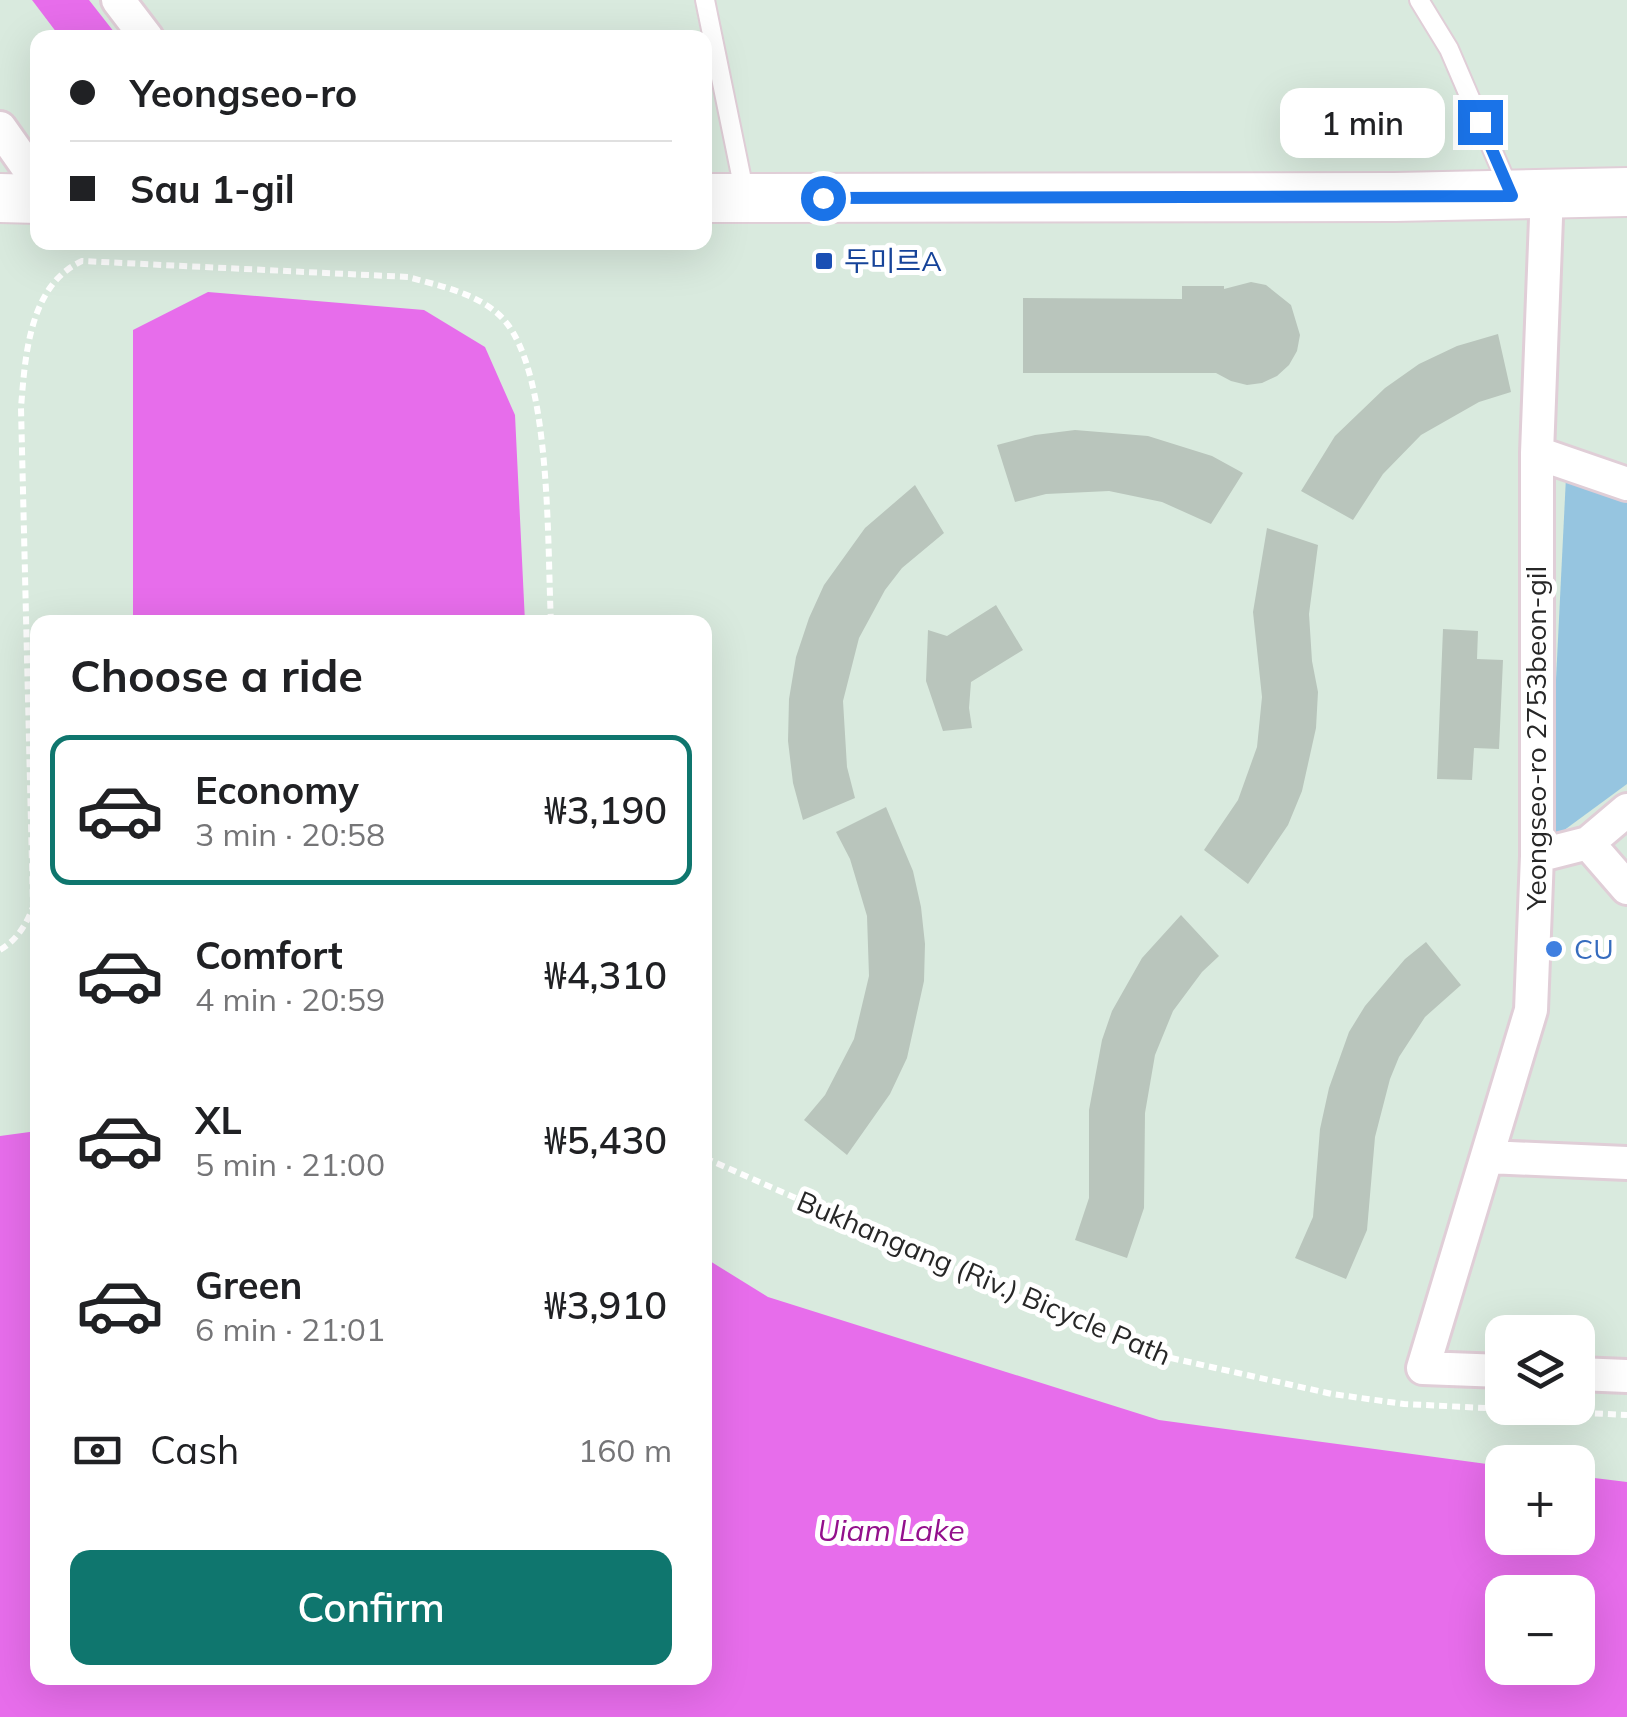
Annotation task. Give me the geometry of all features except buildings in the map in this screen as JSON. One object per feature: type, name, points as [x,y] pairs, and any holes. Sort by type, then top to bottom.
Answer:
[{"type":"street","points":[[118,0],[141,30]]},
{"type":"street","points":[[0,128],[30,171]]},
{"type":"street","name":"Yeongseo-ro 2753beon-gil","points":[[1485,1370],[1423,1368],[1531,1010],[1537,856],[1537,454],[1529,194]]},
{"type":"street","points":[[725,198],[1624,194]]},
{"type":"street","points":[[0,198],[30,199]]},
{"type":"street","points":[[1537,454],[1627,484]]},
{"type":"street","points":[[1537,856],[1588,843],[1627,810]]},
{"type":"street","points":[[1588,843],[1627,888]]},
{"type":"street","points":[[1488,1156],[1627,1163]]},
{"type":"street","points":[[1595,1375],[1627,1376]]},
{"type":"lane","points":[[705,0],[708,30]]},
{"type":"lane","points":[[1419,0],[1529,194]]},
{"type":"lane","points":[[712,69],[725,198]]},
{"type":"path","points":[[30,787],[21,428],[24,365],[51,284],[66,268],[82,261],[408,278],[453,289],[504,318],[520,343],[540,419],[551,615]]},
{"type":"path","points":[[0,950],[11,944],[30,915]]},
{"type":"path","name":"Bukhangang (Riv.) Bicycle Path","points":[[712,1161],[1030,1302],[1171,1358],[1332,1394],[1404,1404],[1627,1415]]},
{"type":"shaded area","points":[[1566,477],[1627,495],[1627,784],[1548,842]]},
{"type":"water","points":[[32,0],[89,0],[113,30],[55,30]]},
{"type":"water","points":[[208,292],[424,310],[485,347],[515,415],[525,615],[133,615],[133,330]]},
{"type":"water","name":"Uiam Lake","points":[[30,1132],[30,1685],[712,1685],[712,1262],[768,1297],[1159,1420],[1485,1464],[1485,1555],[1595,1555],[1595,1478],[1627,1482],[1627,1717],[0,1717],[0,1136]]},
{"type":"place","name":"두미르A","points":[[824,261]]},
{"type":"place","name":"CU","points":[[1554,949]]},
{"type":"route","points":[[823,198],[1512,196],[1480,122]]}]
